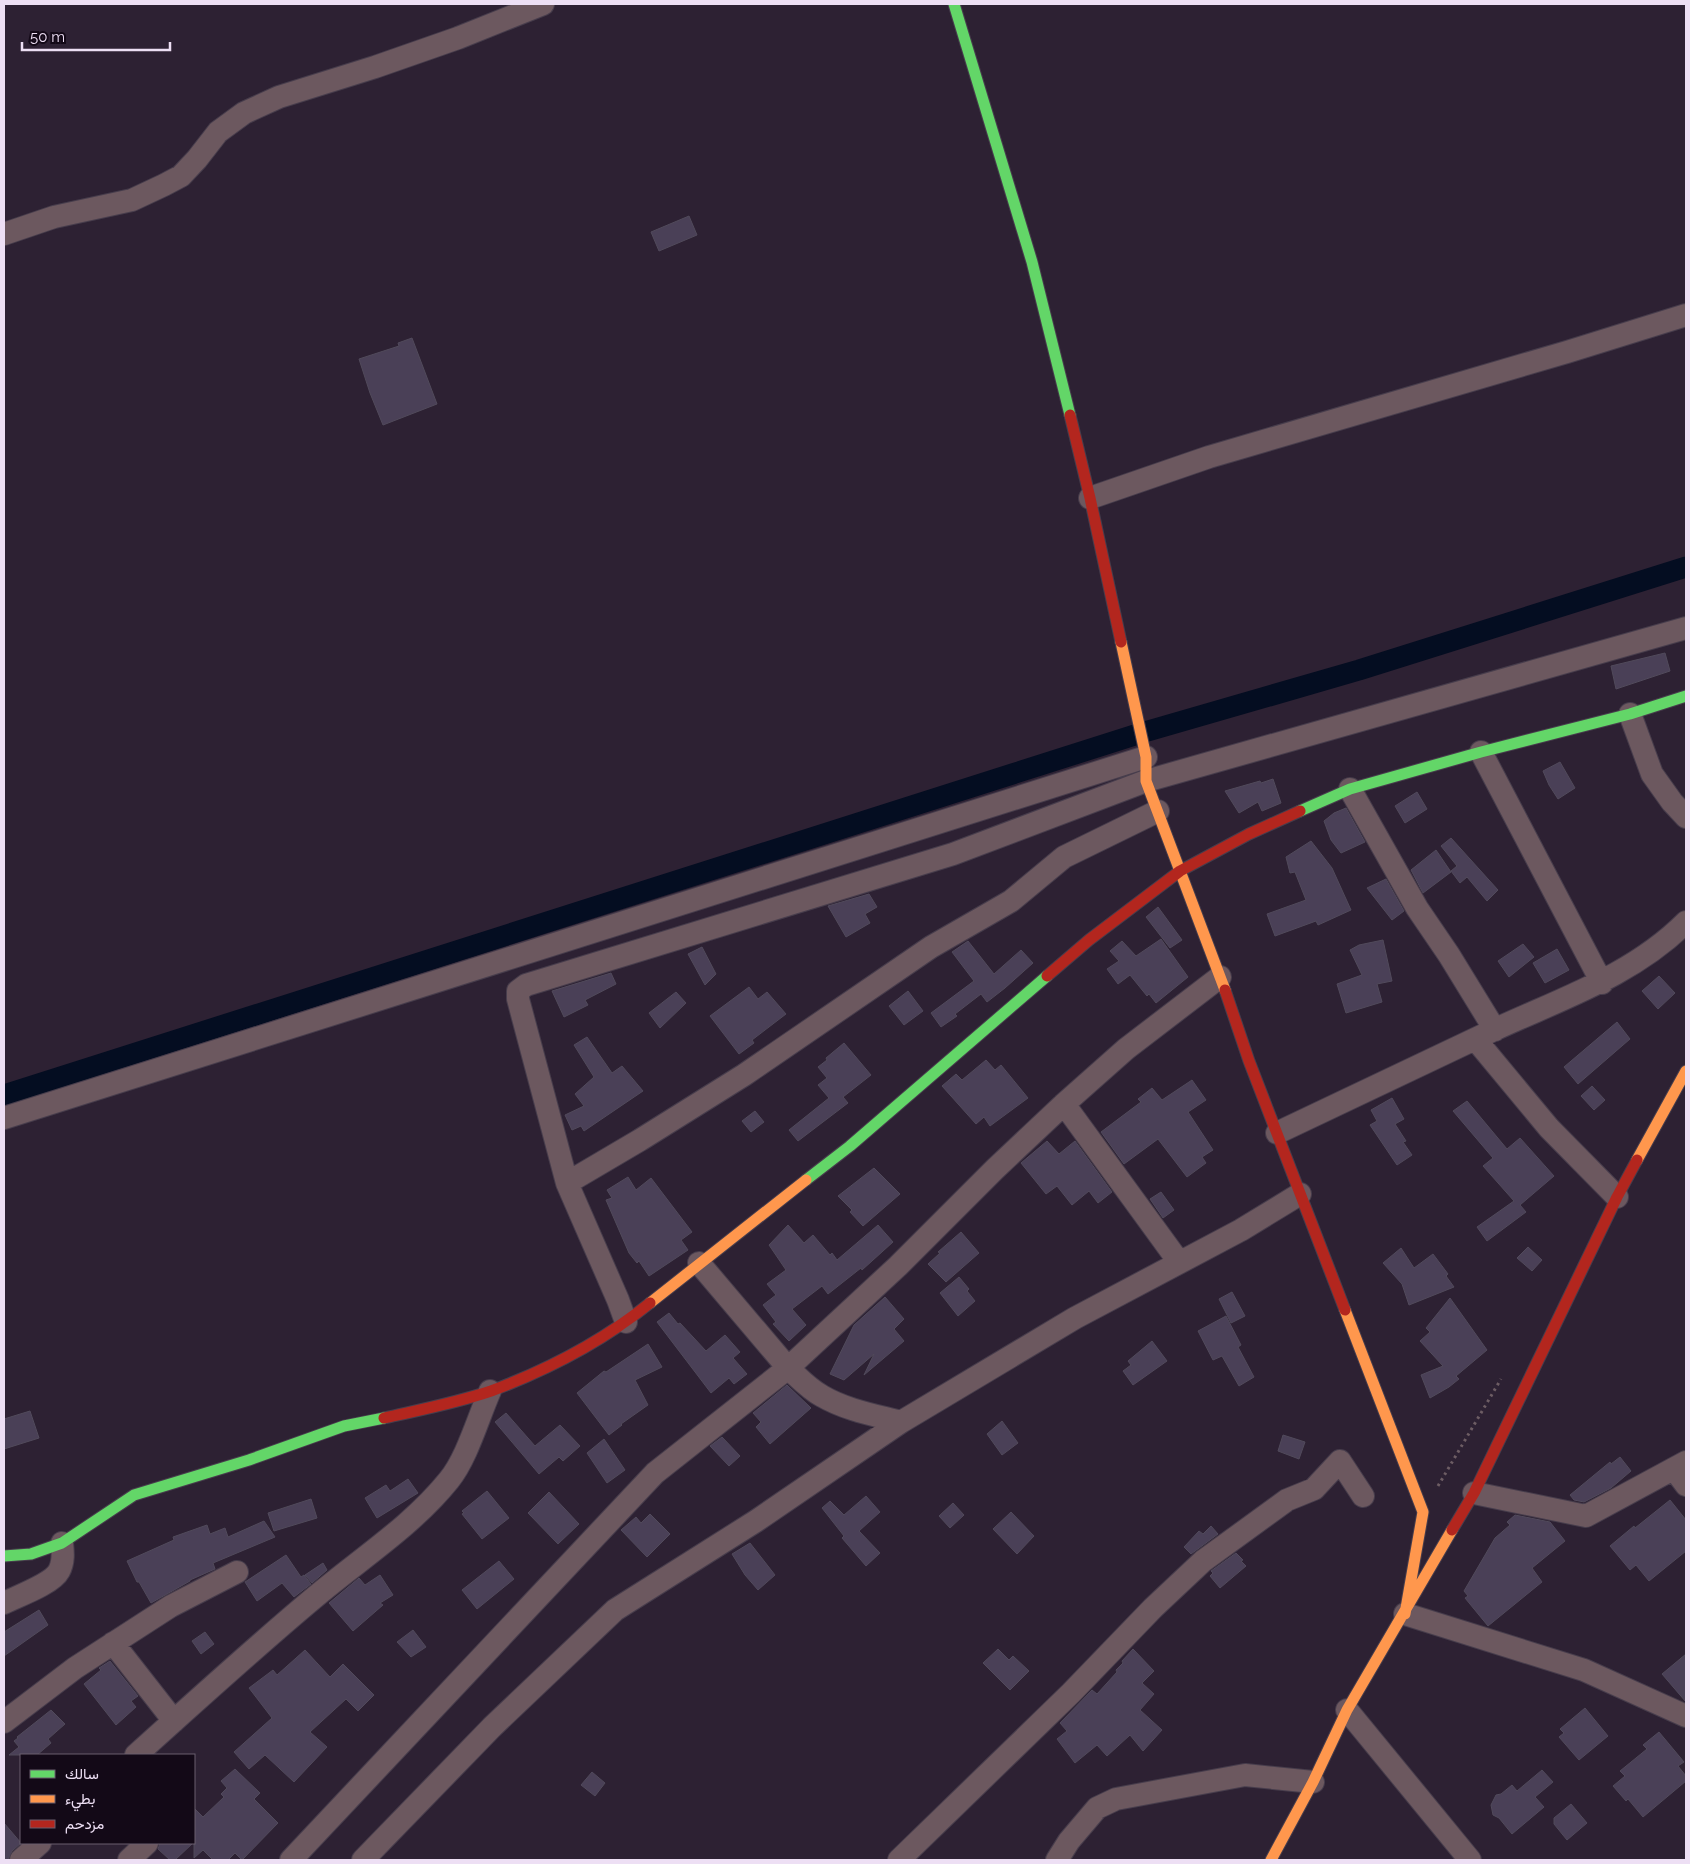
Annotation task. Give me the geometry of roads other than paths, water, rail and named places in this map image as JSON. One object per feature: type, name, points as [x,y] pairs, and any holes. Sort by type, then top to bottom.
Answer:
[{"type":"street","points":[[4,234],[54,217],[132,200],[181,176],[218,132],[244,113],[279,97],[375,67],[458,38],[543,4]]},
{"type":"street","points":[[954,4],[1032,262],[1090,498],[1146,757],[1146,781],[1220,977],[1249,1061],[1423,1512],[1405,1614]]},
{"type":"street","points":[[1090,498],[1209,457],[1567,352],[1686,315]]},
{"type":"street","points":[[626,1322],[568,1183],[518,999],[518,991],[526,986],[953,854],[1146,781],[1686,628]]},
{"type":"street","points":[[4,1556],[31,1554],[62,1543],[134,1495],[249,1460],[344,1426],[429,1408],[490,1391],[554,1363],[608,1334],[626,1322],[850,1146],[1089,940],[1180,872],[1250,834],[1350,789],[1482,752],[1630,714],[1686,696]]},
{"type":"street","points":[[1630,714],[1652,774],[1672,802],[1686,817]]},
{"type":"street","points":[[1482,752],[1602,982]]},
{"type":"street","points":[[4,1118],[1146,757]]},
{"type":"street","points":[[1350,789],[1417,908],[1449,955],[1485,1035],[1549,1128],[1617,1197]]},
{"type":"street","points":[[568,1183],[744,1075],[931,948],[1011,901],[1064,857],[1158,810]]},
{"type":"street","points":[[1277,1133],[1602,982],[1642,959],[1674,935],[1686,922]]},
{"type":"street","points":[[291,1860],[655,1473],[788,1368],[898,1266],[995,1169],[1064,1104],[1126,1049],[1220,977]]},
{"type":"street","points":[[1271,1860],[1313,1782],[1347,1710],[1405,1614],[1474,1493],[1617,1197],[1686,1071]]},
{"type":"street","points":[[1064,1104],[1179,1262]]},
{"type":"street","points":[[363,1860],[385,1851],[492,1727],[615,1610],[756,1521],[900,1422],[1075,1318],[1241,1230],[1300,1194]]},
{"type":"street","points":[[699,1263],[788,1368],[803,1383],[821,1396],[850,1409],[900,1422]]},
{"type":"street","points":[[147,1751],[174,1720],[315,1597],[413,1518],[449,1480],[459,1465],[490,1391]]},
{"type":"street","points":[[898,1860],[1071,1693],[1153,1608],[1203,1561],[1287,1500],[1314,1489],[1340,1461],[1362,1496]]},
{"type":"street","points":[[1474,1493],[1586,1516],[1682,1472]]},
{"type":"street","points":[[4,1603],[50,1580],[59,1571],[63,1556],[62,1543]]},
{"type":"street","points":[[4,1722],[75,1668],[113,1643],[171,1606],[237,1572]]},
{"type":"street","points":[[1405,1614],[1584,1670],[1686,1716]]},
{"type":"street","points":[[113,1643],[174,1720]]},
{"type":"street","points":[[1347,1710],[1470,1860]]},
{"type":"street","points":[[1057,1860],[1069,1841],[1097,1808],[1116,1799],[1245,1775],[1313,1782]]},
{"type":"street","points":[[22,1860],[39,1844]]},
{"type":"street","points":[[129,1860],[146,1844]]},
{"type":"waterway","points":[[4,1095],[1141,733],[1359,670],[1686,567]]}]
